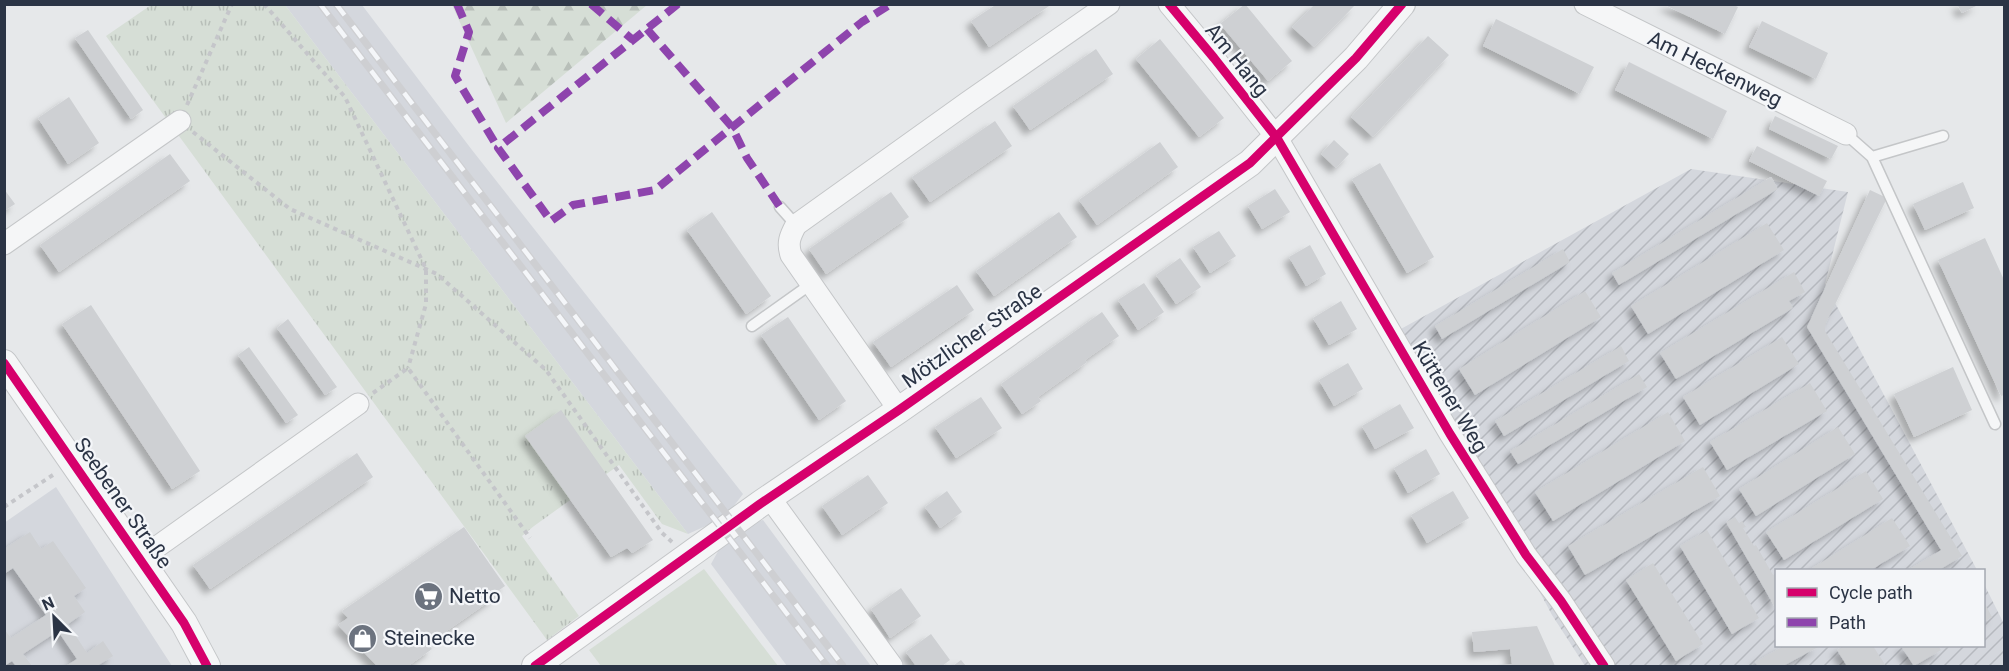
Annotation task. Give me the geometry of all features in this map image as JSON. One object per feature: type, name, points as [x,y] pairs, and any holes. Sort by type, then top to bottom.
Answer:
[{"type":"street","points":[[898,410],[791,255],[788,246],[790,236],[796,225],[1109,4]]},
{"type":"street","name":"Am Hang","points":[[1169,4],[1277,138]]},
{"type":"street","name":"Mötzlicher Straße","points":[[535,666],[770,498],[1250,164],[1356,58],[1402,4]]},
{"type":"street","name":"Am Heckenweg","points":[[1585,4],[1846,134]]},
{"type":"street","points":[[4,244],[180,121]]},
{"type":"street","name":"Küttener Weg","points":[[1277,138],[1450,434],[1526,555],[1561,601],[1604,666]]},
{"type":"street","name":"Seebener Straße","points":[[4,363],[184,623],[207,666]]},
{"type":"street","name":"Seebener Straße","points":[[140,560],[358,404]]},
{"type":"street","points":[[770,498],[892,666]]},
{"type":"lane","points":[[1846,134],[1872,157],[1995,424]]},
{"type":"lane","points":[[1872,157],[1944,136]]},
{"type":"lane","points":[[780,207],[796,225]]},
{"type":"lane","points":[[752,327],[811,284]]},
{"type":"path","points":[[232,4],[180,121],[290,209],[437,274],[546,370],[662,533],[689,556]]},
{"type":"path","points":[[264,4],[345,97],[426,269],[426,304],[408,368],[358,404]]},
{"type":"path","points":[[408,368],[530,538]]},
{"type":"path","points":[[4,507],[72,462]]},
{"type":"shaded area","points":[[285,5],[362,5],[472,150],[743,494],[733,507],[747,525],[763,520],[871,666],[787,666],[711,564],[722,544],[708,525],[688,534]]},
{"type":"shaded area","points":[[1691,169],[1848,192],[1825,284],[1976,569],[1775,569],[1775,647],[1985,647],[1985,586],[2004,624],[2004,666],[1585,666],[1552,615],[1399,330]]},
{"type":"shaded area","points":[[56,487],[172,666],[5,666],[4,523]]},
{"type":"green space","points":[[151,5],[285,5],[688,534],[662,524],[619,465],[534,526],[522,536],[579,616],[547,640],[106,36]]},
{"type":"green space","points":[[452,5],[647,5],[506,123]]},
{"type":"green space","points":[[704,569],[778,666],[601,666],[589,650]]},
{"type":"building","points":[[997,4],[1052,4],[989,47],[971,21]]},
{"type":"building","points":[[1245,4],[1292,61],[1268,81],[1220,24]]},
{"type":"building","points":[[1663,4],[1732,4],[1738,7],[1725,34]]},
{"type":"building","points":[[1957,4],[1980,4],[1962,13]]},
{"type":"building","points":[[1314,5],[1355,5],[1314,47],[1292,27]]},
{"type":"building","points":[[1496,19],[1594,67],[1580,94],[1483,46]]},
{"type":"building","points":[[1762,21],[1828,53],[1816,79],[1749,47]]},
{"type":"building","points":[[88,30],[143,110],[131,119],[75,38]]},
{"type":"building","points":[[1428,36],[1449,55],[1373,137],[1351,117]]},
{"type":"building","points":[[1160,39],[1224,118],[1199,137],[1136,59]]},
{"type":"building","points":[[1096,49],[1113,74],[1030,130],[1013,106]]},
{"type":"building","points":[[1629,62],[1727,111],[1713,139],[1615,90]]},
{"type":"building","points":[[69,97],[99,143],[68,164],[38,118]]},
{"type":"building","points":[[1775,116],[1838,146],[1831,159],[1769,129]]},
{"type":"building","points":[[995,121],[1012,146],[930,202],[912,177]]},
{"type":"building","points":[[1334,140],[1349,154],[1336,168],[1321,154]]},
{"type":"building","points":[[1160,142],[1178,167],[1097,225],[1079,200]]},
{"type":"building","points":[[1757,146],[1827,181],[1819,196],[1749,161]]},
{"type":"building","points":[[170,154],[190,181],[59,272],[40,245]]},
{"type":"building","points":[[1380,163],[1434,257],[1407,273],[1352,179]]},
{"type":"building","points":[[1771,177],[1778,189],[1619,285],[1612,273]]},
{"type":"building","points":[[1963,182],[1974,208],[1925,230],[1913,204]]},
{"type":"building","points":[[4,189],[15,204],[4,211]]},
{"type":"building","points":[[1275,189],[1290,212],[1262,229],[1248,206]]},
{"type":"building","points":[[1870,190],[1887,198],[1826,323],[1825,331],[1962,556],[1941,569],[1910,569],[1941,550],[1807,327]]},
{"type":"building","points":[[891,192],[909,217],[826,274],[809,249]]},
{"type":"building","points":[[712,212],[771,296],[746,314],[687,230]]},
{"type":"building","points":[[1059,212],[1077,237],[994,296],[976,271]]},
{"type":"building","points":[[1767,223],[1784,250],[1648,334],[1631,306]]},
{"type":"building","points":[[1219,231],[1236,256],[1210,273],[1193,247]]},
{"type":"building","points":[[1985,238],[2004,280],[2004,395],[2001,396],[1938,260]]},
{"type":"building","points":[[1310,245],[1326,274],[1306,286],[1289,257]]},
{"type":"building","points":[[1563,249],[1570,262],[1442,339],[1435,326]]},
{"type":"building","points":[[1180,258],[1201,287],[1176,304],[1156,275]]},
{"type":"building","points":[[1794,272],[1805,292],[1789,301],[1793,308],[1676,379],[1660,353]]},
{"type":"building","points":[[1144,283],[1164,312],[1138,330],[1118,300]]},
{"type":"building","points":[[957,285],[974,310],[891,367],[873,342]]},
{"type":"building","points":[[1585,291],[1601,317],[1475,395],[1459,369]]},
{"type":"building","points":[[1341,301],[1357,329],[1329,345],[1313,318]]},
{"type":"building","points":[[91,305],[200,471],[172,489],[62,324]]},
{"type":"building","points":[[1102,312],[1119,336],[1038,397],[1041,401],[1022,414],[1001,384]]},
{"type":"building","points":[[788,317],[846,401],[819,420],[761,335]]},
{"type":"building","points":[[288,319],[337,387],[325,395],[277,328]]},
{"type":"building","points":[[1782,337],[1799,364],[1700,425],[1683,397]]},
{"type":"building","points":[[1621,346],[1629,361],[1504,436],[1495,421]]},
{"type":"building","points":[[249,347],[298,415],[286,423],[238,355]]},
{"type":"building","points":[[1348,363],[1363,389],[1334,406],[1319,380]]},
{"type":"building","points":[[1953,367],[1972,410],[1914,437],[1894,394]]},
{"type":"building","points":[[1639,374],[1647,387],[1518,464],[1510,451]]},
{"type":"building","points":[[1810,383],[1827,411],[1727,470],[1710,442]]},
{"type":"building","points":[[981,397],[1002,428],[956,458],[935,427]]},
{"type":"building","points":[[1400,404],[1414,428],[1375,449],[1362,426]]},
{"type":"building","points":[[561,410],[653,540],[632,553],[627,548],[611,557],[525,436]]},
{"type":"building","points":[[1668,412],[1685,441],[1553,521],[1535,492]]},
{"type":"building","points":[[1838,427],[1855,454],[1756,516],[1739,489]]},
{"type":"building","points":[[1426,449],[1440,474],[1408,493],[1394,468]]},
{"type":"building","points":[[357,453],[373,477],[210,589],[193,565]]},
{"type":"building","points":[[1703,467],[1720,496],[1585,575],[1568,546]]},
{"type":"building","points":[[1866,471],[1883,499],[1784,560],[1766,532]]},
{"type":"building","points":[[868,475],[888,503],[842,535],[822,506]]},
{"type":"building","points":[[947,491],[962,512],[940,528],[925,507]]},
{"type":"building","points":[[1453,491],[1469,518],[1427,543],[1411,515]]},
{"type":"building","points":[[1735,517],[1739,523],[1742,521],[1746,527],[1743,528],[1754,546],[1756,545],[1773,575],[1775,574],[1775,607],[1726,522]]},
{"type":"building","points":[[1892,518],[1910,546],[1873,569],[1811,569]]},
{"type":"building","name":"Netto","points":[[464,527],[505,586],[492,595],[494,598],[428,644],[432,649],[408,666],[377,666],[338,625],[348,618],[342,611]]},
{"type":"building","points":[[1707,530],[1759,618],[1732,634],[1680,546]]},
{"type":"building","points":[[30,532],[41,549],[53,541],[86,588],[74,596],[85,612],[68,624],[87,653],[103,641],[113,656],[97,666],[66,666],[77,659],[58,631],[23,654],[32,666],[16,666],[12,661],[4,666],[4,629],[11,638],[46,615],[13,568],[4,574],[4,549]]},
{"type":"building","points":[[1653,563],[1703,644],[1676,661],[1626,580]]},
{"type":"building","points":[[901,588],[921,616],[890,638],[871,609]]},
{"type":"building","points":[[1985,604],[1992,617],[1985,621]]},
{"type":"building","points":[[1537,626],[1555,666],[1496,666],[1512,664],[1510,649],[1474,652],[1472,632]]},
{"type":"building","points":[[931,634],[950,660],[942,666],[916,666],[906,652]]},
{"type":"building","points":[[1782,647],[1818,647],[1783,666],[1758,666],[1755,662]]},
{"type":"building","points":[[1842,647],[1874,647],[1886,666],[1847,666],[1837,650]]},
{"type":"building","points":[[1902,647],[1939,647],[1941,650],[1914,666]]},
{"type":"building","points":[[961,660],[966,666],[953,666]]},
{"type":"railway","points":[[320,4],[827,666]]},
{"type":"railway","points":[[336,4],[843,666]]},
{"type":"marked path","points":[[457,4],[469,32],[455,76],[498,148]]},
{"type":"marked path","points":[[591,4],[633,40]]},
{"type":"marked path","points":[[678,4],[498,148],[551,221],[573,205],[655,190],[862,22],[891,4]]},
{"type":"marked path","points":[[647,29],[732,127],[747,158],[780,207]]},
{"type":"cycle path","points":[[1169,4],[1277,138],[1450,434],[1526,555],[1561,601],[1604,666]]},
{"type":"cycle path","points":[[535,666],[760,504],[899,410],[1250,163],[1356,58],[1402,4]]},
{"type":"cycle path","points":[[4,363],[184,623],[207,666]]},
{"type":"place","name":"Netto","points":[[428,596]]},
{"type":"place","name":"Steinecke","points":[[363,638]]}]
